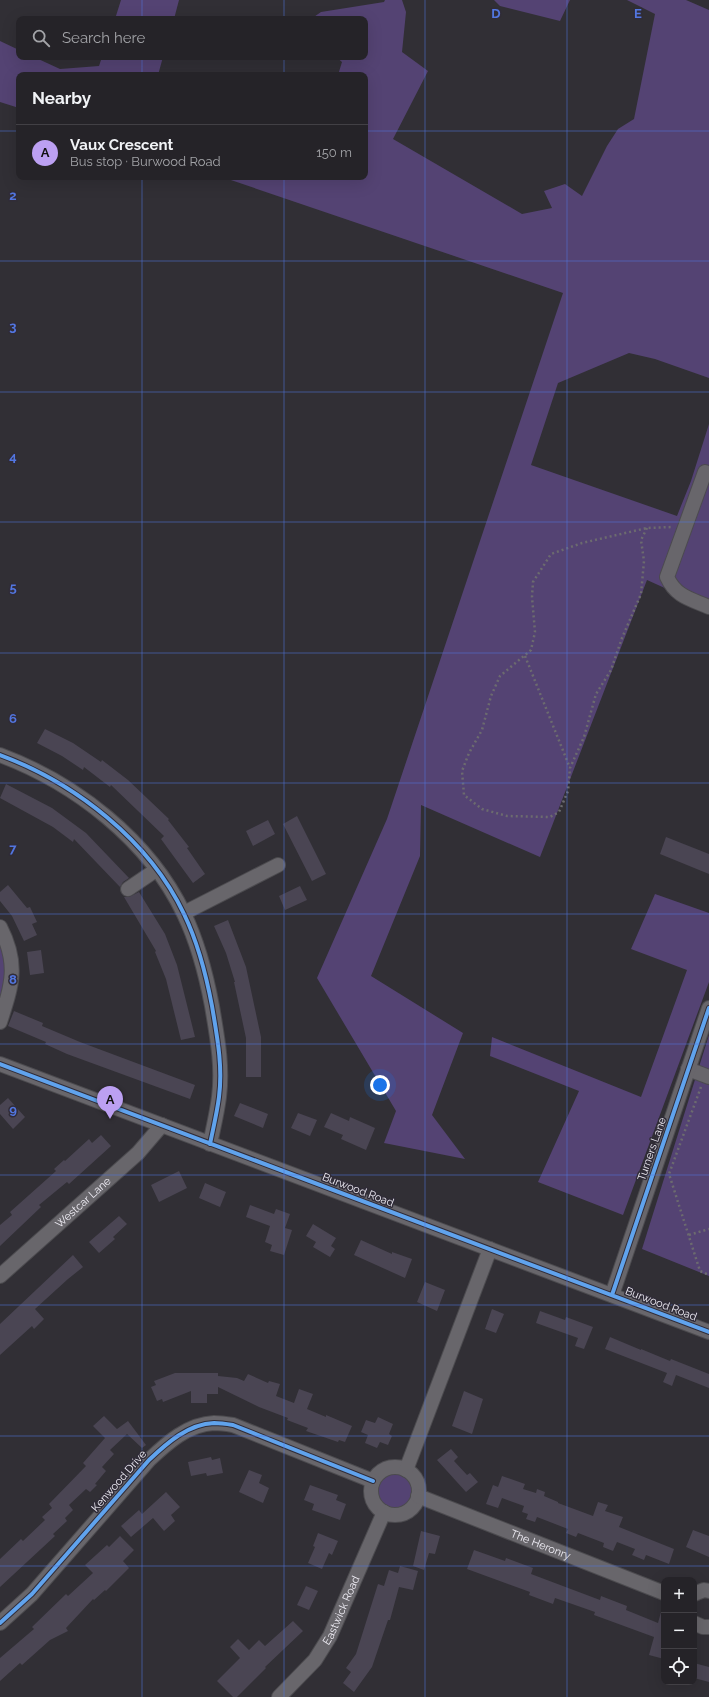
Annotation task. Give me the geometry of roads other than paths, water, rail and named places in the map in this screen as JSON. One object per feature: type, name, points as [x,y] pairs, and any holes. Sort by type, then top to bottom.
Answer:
[{"type":"street","points":[[705,472],[667,577],[672,587],[679,594],[709,607]]},
{"type":"street","points":[[1,760],[46,776],[91,805],[118,826],[156,870],[184,913],[205,970],[219,1048],[219,1096],[210,1144]]},
{"type":"street","points":[[184,913],[278,865]]},
{"type":"street","points":[[128,889],[156,870]]},
{"type":"street","points":[[0,927],[10,952],[12,979],[10,992],[0,1022]]},
{"type":"street","name":"Turners Lane","points":[[612,1295],[709,1008]]},
{"type":"street","name":"Burwood Road","points":[[0,1064],[709,1332]]},
{"type":"street","points":[[688,1069],[707,1076]]},
{"type":"street","name":"Westcar Lane","points":[[0,1276],[138,1153],[162,1125]]},
{"type":"street","points":[[406,1470],[490,1249]]},
{"type":"street","name":"Kenwood Drive","points":[[0,1623],[32,1594],[149,1460],[163,1446],[180,1434],[198,1427],[214,1423],[233,1425],[373,1481]]},
{"type":"street","points":[[386,1468],[402,1468],[406,1470],[416,1479],[418,1485],[418,1496],[414,1505],[403,1514],[394,1515],[384,1512],[373,1502],[371,1489],[373,1481],[379,1473],[386,1468]]},
{"type":"street","name":"The Heronry","points":[[418,1496],[661,1592]]},
{"type":"street","name":"Eastwick Road","points":[[279,1697],[315,1660],[330,1636],[384,1512]]},
{"type":"street","points":[[697,1593],[704,1590],[709,1591]]},
{"type":"street","points":[[697,1624],[703,1627],[709,1626]]},
{"type":"place","name":"Vaux Crescent","points":[[110,1119]]}]
